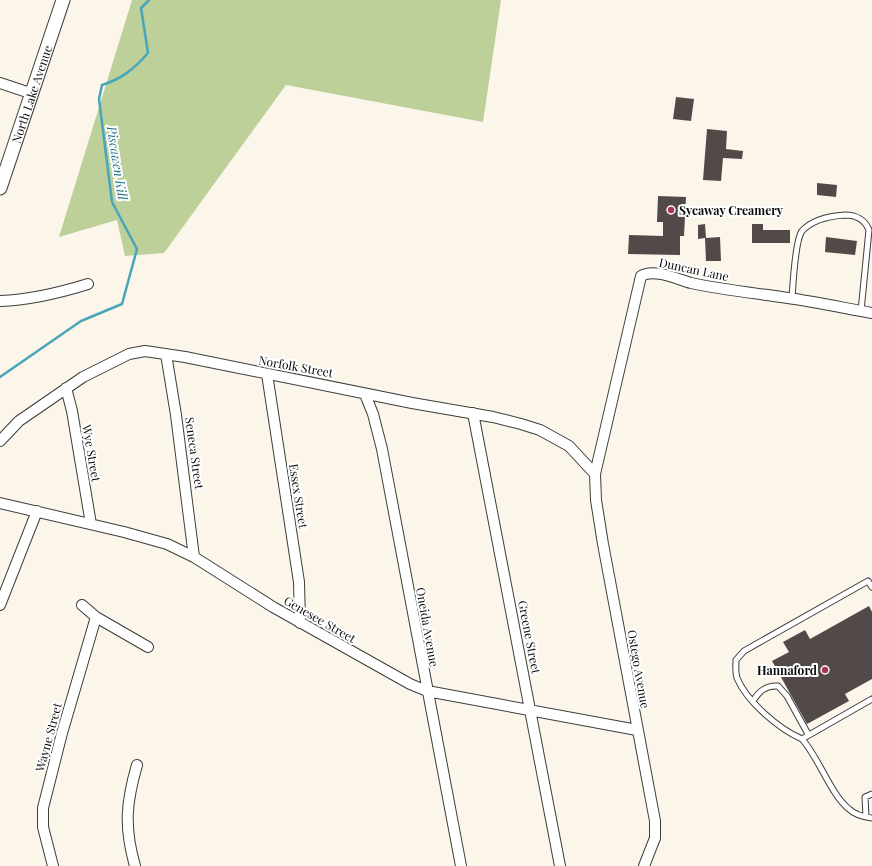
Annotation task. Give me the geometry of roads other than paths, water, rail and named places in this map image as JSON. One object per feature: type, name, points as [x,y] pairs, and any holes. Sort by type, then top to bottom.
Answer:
[{"type":"street","name":"North Lake Avenue","points":[[0,188],[33,94],[63,0]]},
{"type":"street","points":[[0,83],[33,94]]},
{"type":"street","name":"Duncan Lane","points":[[595,474],[641,276],[649,273],[718,288],[792,298],[872,313]]},
{"type":"street","points":[[0,301],[23,300],[46,296],[88,284]]},
{"type":"street","name":"Norfolk Street","points":[[0,441],[20,420],[66,388],[100,368],[129,354],[145,351],[324,384],[365,394],[473,413],[521,424],[554,436],[577,453],[595,474]]},
{"type":"street","name":"Seneca Street","points":[[166,354],[180,438],[194,557]]},
{"type":"street","name":"Essex Street","points":[[267,374],[299,582],[300,623]]},
{"type":"street","name":"Wye Street","points":[[66,388],[91,524]]},
{"type":"street","name":"Oneida Avenue","points":[[365,394],[373,414],[382,449],[461,866]]},
{"type":"street","name":"Greene Street","points":[[473,413],[560,866]]},
{"type":"street","name":"Ostego Avenue","points":[[595,474],[597,507],[655,821],[655,838],[644,866]]},
{"type":"street","name":"Genesee Street","points":[[0,503],[91,524],[167,544],[194,557],[300,623],[410,684],[427,691],[637,730]]},
{"type":"street","points":[[0,605],[37,511]]},
{"type":"street","points":[[82,605],[96,617],[148,647]]},
{"type":"street","name":"Wayne Street","points":[[53,866],[43,827],[43,808],[62,734],[96,617]]},
{"type":"street","points":[[135,866],[129,842],[126,815],[129,794],[137,765]]},
{"type":"lane","points":[[792,298],[798,244],[801,232],[817,220],[832,216],[850,215],[866,224],[869,230],[861,311]]},
{"type":"lane","points":[[872,587],[870,579],[744,651],[736,660],[735,668],[737,678],[753,701],[767,716],[791,734],[802,739],[810,748],[843,803],[854,813],[869,817],[865,797],[872,794]]},
{"type":"lane","points":[[753,701],[761,690],[778,686],[787,696],[808,734]]},
{"type":"lane","points":[[802,739],[808,734],[872,699]]},
{"type":"waterway","name":"Piscawen Kill","points":[[0,377],[81,321],[122,304],[137,249],[112,202],[99,99],[102,85],[116,80],[128,72],[148,53],[141,8],[149,0]]},
{"type":"place","name":"Sycaway Creamery","points":[[671,210]]},
{"type":"place","name":"Hannaford","points":[[825,670]]}]
